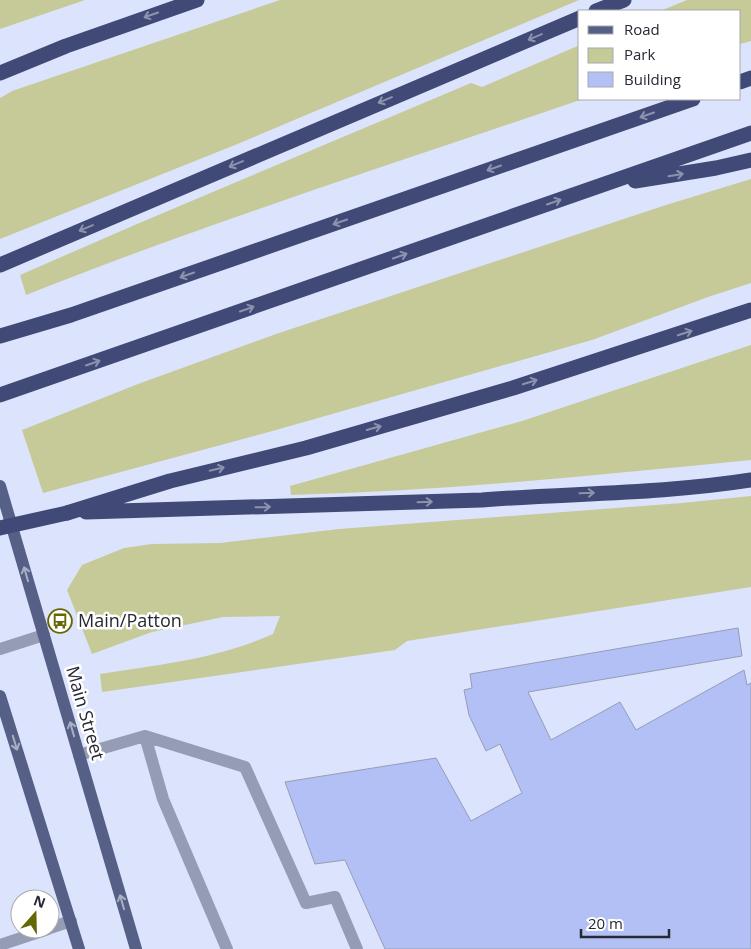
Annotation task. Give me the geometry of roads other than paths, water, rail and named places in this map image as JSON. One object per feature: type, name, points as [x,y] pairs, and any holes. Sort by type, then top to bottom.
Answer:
[{"type":"highway","points":[[0,73],[66,46],[197,0]]},
{"type":"highway","points":[[599,10],[624,0]]},
{"type":"highway","points":[[6,263],[578,19]]},
{"type":"highway","points":[[0,336],[71,316],[690,100]]},
{"type":"highway","points":[[0,395],[751,133]]},
{"type":"highway","points":[[594,188],[716,168],[751,160]]},
{"type":"highway","points":[[0,528],[67,513],[170,481],[306,448],[504,390],[751,310]]},
{"type":"highway","points":[[67,513],[482,500],[717,486],[751,480]]},
{"type":"main road","name":"Main Street","points":[[0,486],[136,949]]},
{"type":"main road","points":[[0,696],[80,949]]},
{"type":"street","points":[[0,649],[44,635]]},
{"type":"street","points":[[79,755],[145,736],[245,767],[306,903],[335,898],[356,949]]},
{"type":"street","points":[[145,736],[163,799],[227,949]]},
{"type":"street","points":[[60,925],[71,921]]},
{"type":"street","points":[[0,945],[18,939]]},
{"type":"place","name":"Main/Patton","points":[[60,621]]}]
